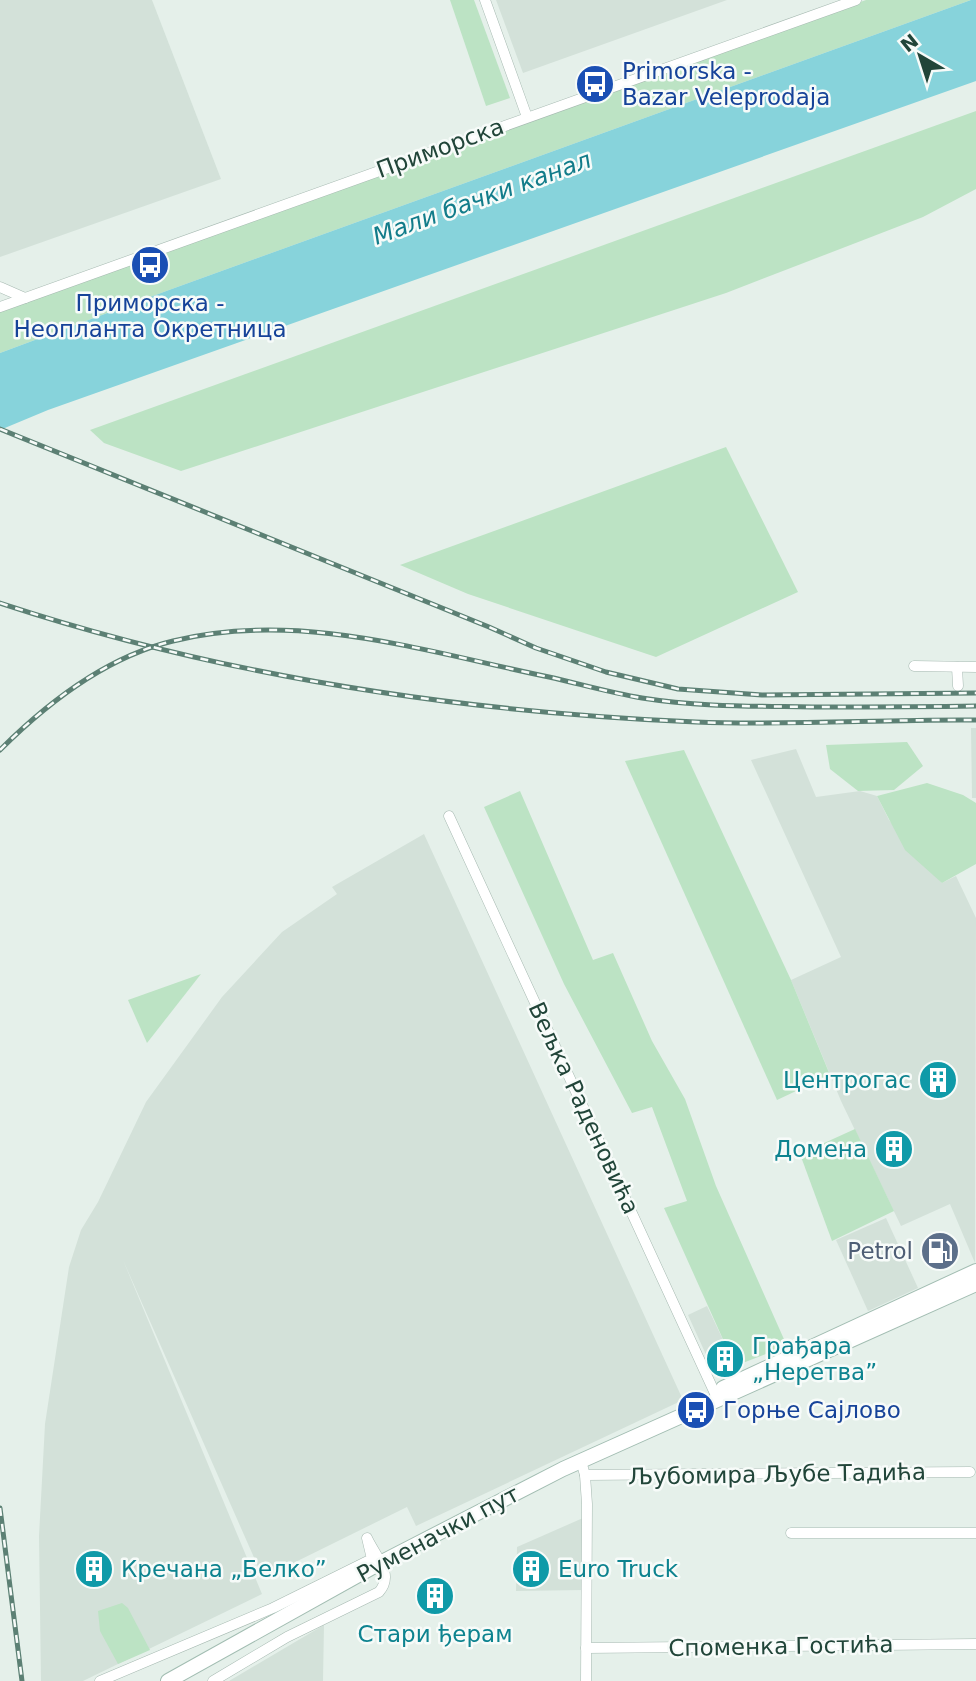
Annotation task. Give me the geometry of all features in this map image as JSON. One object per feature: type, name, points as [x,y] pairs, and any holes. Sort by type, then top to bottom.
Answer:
[{"type":"main road","name":"Руменачки пут","points":[[168,1681],[468,1516],[583,1468],[638,1434],[976,1271]]},
{"type":"main road","name":"Руменачки пут","points":[[756,1377],[976,1284]]},
{"type":"street","points":[[485,0],[527,117]]},
{"type":"street","name":"Приморска","points":[[0,307],[856,0]]},
{"type":"street","points":[[0,288],[25,298]]},
{"type":"street","points":[[914,666],[976,667]]},
{"type":"street","points":[[957,667],[958,686]]},
{"type":"street","name":"Вељка Раденовића","points":[[449,816],[717,1396]]},
{"type":"street","points":[[583,1468],[586,1681]]},
{"type":"street","name":"Љубомира Љубе Тадића","points":[[583,1468],[970,1472]]},
{"type":"street","points":[[791,1533],[976,1533]]},
{"type":"street","points":[[100,1681],[174,1647],[273,1608],[372,1559],[367,1538],[386,1573],[382,1589],[287,1637],[213,1681]]},
{"type":"street","name":"Споменка Гостића","points":[[586,1648],[976,1644]]},
{"type":"shaded area","points":[[0,0],[152,0],[221,179],[0,257]]},
{"type":"shaded area","points":[[496,0],[727,0],[523,73]]},
{"type":"shaded area","points":[[971,728],[976,728],[976,798],[972,798]]},
{"type":"shaded area","points":[[796,749],[816,797],[860,791],[877,796],[889,820],[942,883],[956,876],[976,918],[975,1263],[950,1204],[901,1226],[841,1101],[791,980],[841,957],[751,760]]},
{"type":"shaded area","points":[[424,834],[683,1400],[416,1526],[407,1507],[263,1578],[123,1260],[262,1594],[83,1681],[41,1681],[39,1536],[45,1424],[69,1267],[81,1230],[98,1202],[146,1102],[222,997],[282,932],[337,894],[332,887]]},
{"type":"shaded area","points":[[886,1218],[918,1288],[868,1311],[836,1240]]},
{"type":"shaded area","points":[[707,1306],[733,1361],[713,1370],[688,1315]]},
{"type":"shaded area","name":"Euro Truck","points":[[583,1518],[584,1590],[516,1591],[517,1547]]},
{"type":"shaded area","points":[[324,1625],[323,1681],[229,1681],[312,1632]]},
{"type":"green space","points":[[450,0],[474,0],[510,98],[486,106]]},
{"type":"green space","points":[[866,0],[971,0],[0,353],[0,312]]},
{"type":"green space","points":[[976,111],[976,189],[923,217],[726,293],[181,471],[104,443],[90,430]]},
{"type":"green space","points":[[726,447],[798,592],[656,657],[468,594],[400,565]]},
{"type":"green space","points":[[907,742],[923,766],[894,790],[858,791],[830,769],[826,745]]},
{"type":"green space","points":[[684,750],[791,980],[830,1075],[777,1100],[625,761]]},
{"type":"green space","points":[[927,783],[963,795],[976,803],[976,864],[942,883],[905,850],[877,796]]},
{"type":"green space","points":[[520,791],[593,960],[613,953],[652,1041],[685,1099],[716,1186],[787,1346],[735,1366],[664,1208],[687,1201],[652,1107],[632,1113],[564,984],[484,807]]},
{"type":"green space","points":[[201,974],[147,1043],[128,1000]]},
{"type":"green space","points":[[855,1129],[894,1211],[832,1241],[800,1154]]},
{"type":"green space","points":[[122,1603],[128,1608],[150,1650],[118,1664],[100,1631],[98,1611]]},
{"type":"water","name":"Мали бачки канал","points":[[976,0],[976,81],[48,410],[0,430],[0,353]]},
{"type":"railway","points":[[0,429],[536,648],[606,672],[678,689],[762,695],[976,693]]},
{"type":"railway","points":[[0,603],[85,629],[257,671],[519,710],[696,722],[976,720]]},
{"type":"railway","points":[[0,750],[58,699],[124,658],[173,641],[220,633],[268,630],[315,632],[410,646],[619,694],[663,701],[705,705],[976,706]]},
{"type":"railway","points":[[0,1508],[22,1681]]},
{"type":"place","name":"Primorska - Bazar Veleprodaja","points":[[595,84]]},
{"type":"place","name":"Приморска - Неопланта Окретница","points":[[150,265]]},
{"type":"place","name":"Центрогас","points":[[938,1080]]},
{"type":"place","name":"Домена","points":[[894,1149]]},
{"type":"place","name":"Petrol","points":[[940,1251]]},
{"type":"place","name":"Грађара „Неретва”","points":[[725,1359]]},
{"type":"place","name":"Горње Сајлово","points":[[696,1410]]},
{"type":"place","name":"Кречана „Белко”","points":[[94,1569]]},
{"type":"place","name":"Euro Truck","points":[[531,1569]]},
{"type":"place","name":"Стари ђерам","points":[[435,1596]]}]
